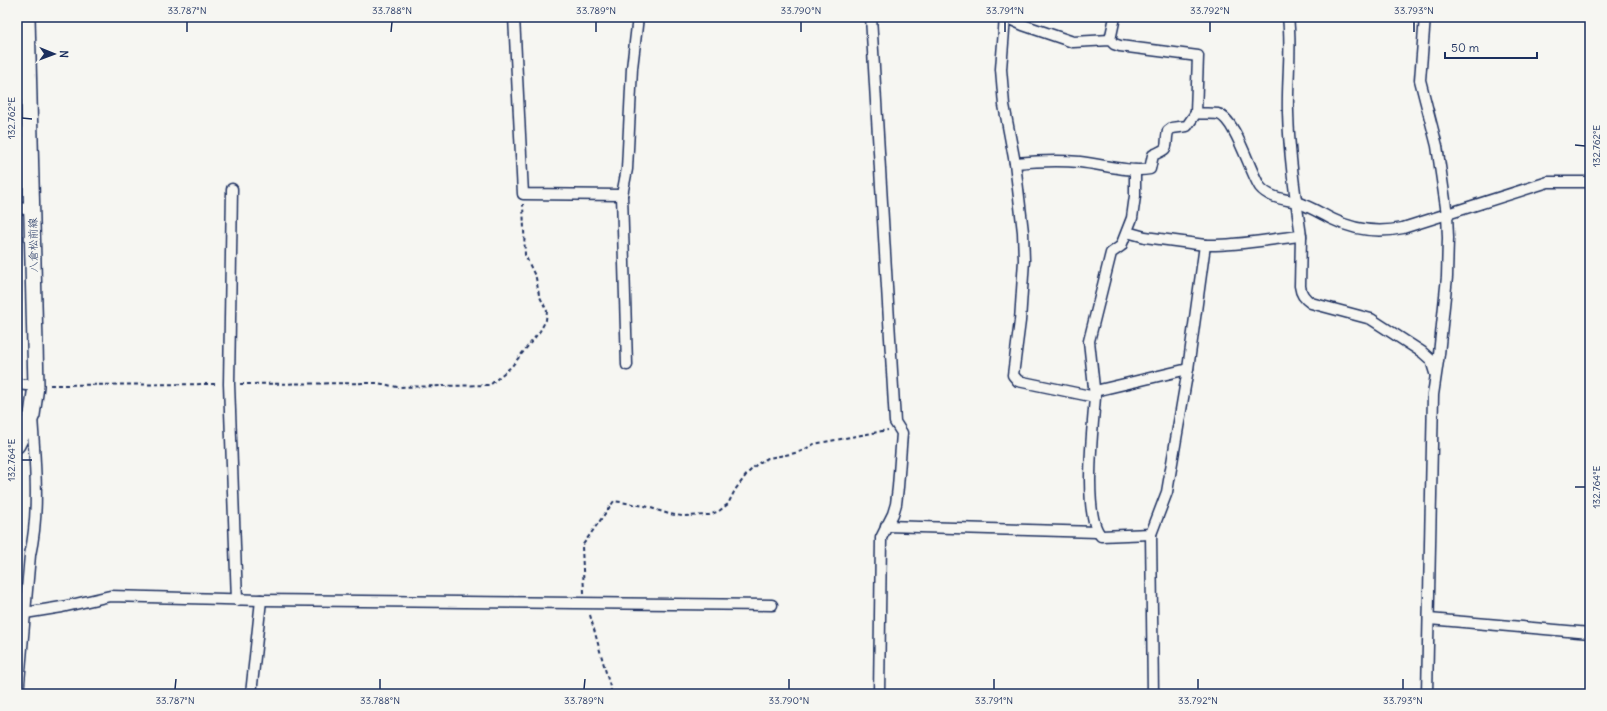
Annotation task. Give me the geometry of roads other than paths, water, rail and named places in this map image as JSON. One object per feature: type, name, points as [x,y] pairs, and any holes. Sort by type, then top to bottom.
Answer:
[{"type":"main road","name":"八倉松前線","points":[[17,445],[32,415],[36,386],[27,17]]},
{"type":"street","points":[[514,17],[523,194],[622,195]]},
{"type":"street","points":[[627,365],[622,195],[627,169],[632,68],[638,17]]},
{"type":"street","points":[[871,17],[895,422],[902,433],[898,487],[893,514],[881,538],[879,694]]},
{"type":"street","points":[[1015,162],[1049,160],[1081,162],[1135,170],[1150,169],[1153,155],[1165,150],[1167,147],[1168,131],[1172,128],[1187,126],[1196,113],[1198,56],[1120,46],[1114,44],[1110,40],[1073,42],[1004,17],[1001,68],[1004,106],[1015,162],[1023,232],[1024,260],[1020,321],[1013,375],[1018,381],[1095,394],[1188,369]]},
{"type":"street","points":[[1110,40],[1115,17]]},
{"type":"street","points":[[1288,17],[1290,34],[1288,109],[1289,146],[1301,236],[1301,293],[1304,299],[1311,303],[1371,319],[1422,352],[1431,360],[1436,374]]},
{"type":"street","points":[[1425,17],[1420,80],[1437,146],[1448,214],[1447,277],[1433,395],[1427,694]]},
{"type":"street","points":[[1196,113],[1218,114],[1227,121],[1240,142],[1260,187],[1267,193],[1281,199],[1296,202],[1352,227],[1386,231],[1448,214],[1548,182],[1590,182]]},
{"type":"street","points":[[1135,170],[1135,196],[1132,218],[1121,246],[1111,253],[1089,341],[1095,394],[1090,485],[1091,502],[1097,532],[1101,536],[1151,534]]},
{"type":"street","points":[[232,189],[229,384],[237,600]]},
{"type":"street","points":[[17,207],[32,211]]},
{"type":"street","points":[[1127,232],[1205,245],[1251,243],[1266,239],[1301,236]]},
{"type":"street","points":[[1153,694],[1151,534],[1167,492],[1188,369],[1205,245]]},
{"type":"street","points":[[17,384],[36,386]]},
{"type":"street","points":[[18,694],[35,510],[35,460],[32,415]]},
{"type":"street","points":[[886,526],[1097,532]]},
{"type":"street","points":[[26,613],[62,607],[110,596],[237,600],[772,605]]},
{"type":"street","points":[[251,694],[261,600]]},
{"type":"street","points":[[1429,619],[1590,633]]}]
